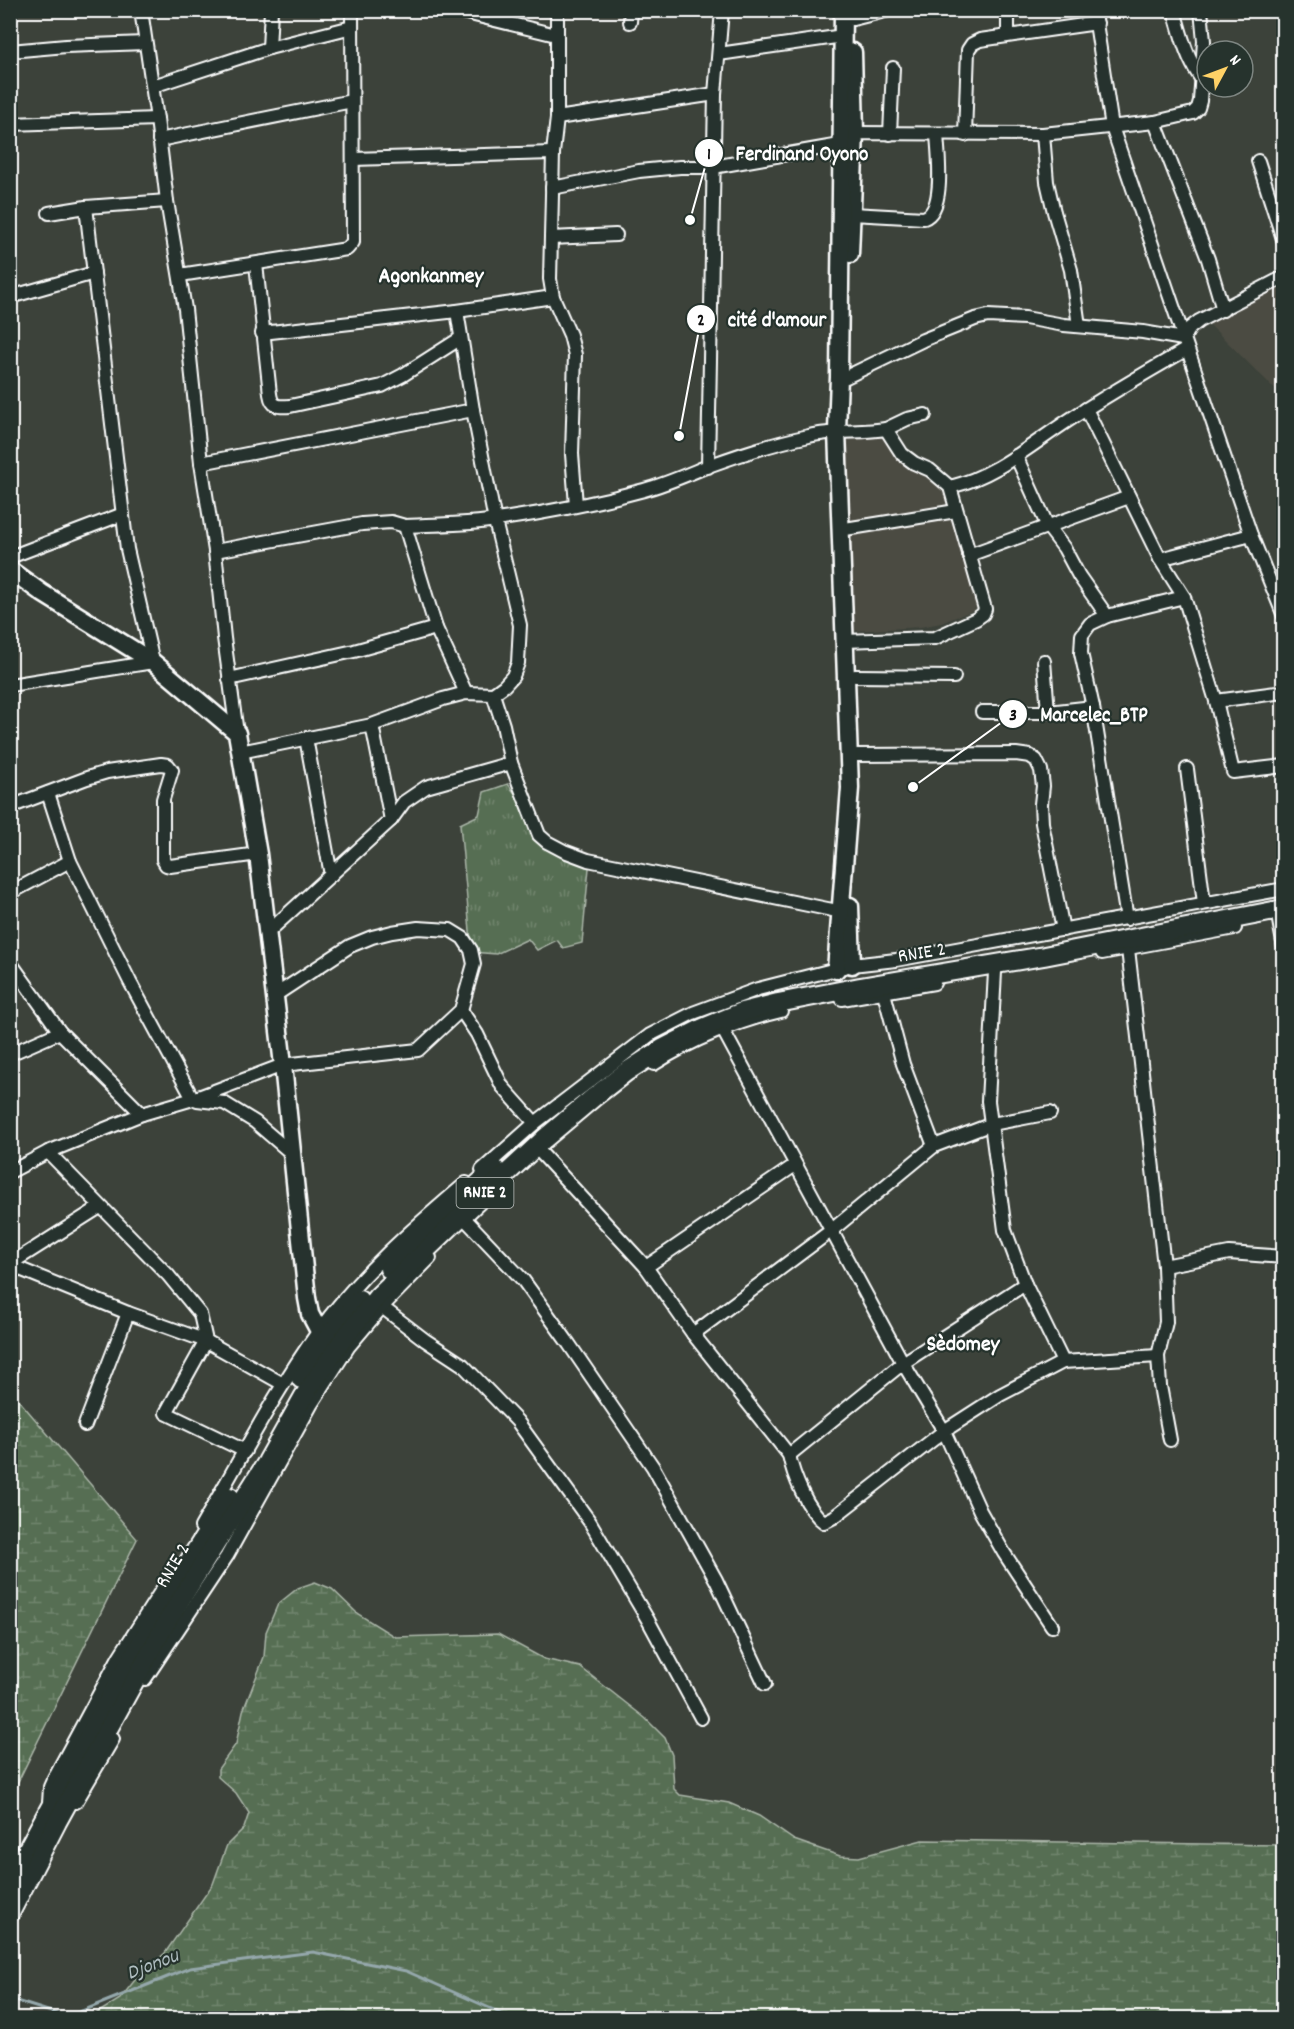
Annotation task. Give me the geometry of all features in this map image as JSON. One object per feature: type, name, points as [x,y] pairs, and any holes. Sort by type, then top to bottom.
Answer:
[{"type":"highway","name":"RNIE 2","points":[[10,1913],[53,1817],[129,1662],[200,1543],[256,1457],[292,1393],[329,1337],[366,1292],[476,1185],[611,1074],[652,1045],[695,1022],[754,999],[850,983],[1050,944],[1281,911]]},
{"type":"highway","name":"RNIE 2","points":[[10,1881],[53,1817]]},
{"type":"main road","points":[[842,431],[846,377],[840,145],[843,36],[849,13]]},
{"type":"main road","points":[[849,13],[855,134],[852,214],[839,377],[848,641],[850,788],[842,912],[837,943],[850,983]]},
{"type":"main road","points":[[10,570],[42,593],[153,662],[237,734],[258,854],[307,1298],[310,1314],[329,1337]]},
{"type":"main road","points":[[848,641],[855,676],[857,755],[856,843],[850,903],[850,983]]},
{"type":"street","points":[[141,10],[167,201],[180,275],[201,463],[215,551],[237,734]]},
{"type":"street","points":[[269,48],[272,10]]},
{"type":"street","points":[[180,275],[347,249],[351,246],[353,242],[352,10]]},
{"type":"street","points":[[454,10],[556,35]]},
{"type":"street","points":[[557,10],[557,118],[552,153],[550,279],[553,297],[564,320],[575,355],[572,454],[576,505]]},
{"type":"street","points":[[708,467],[715,94],[722,10]]},
{"type":"street","points":[[849,13],[889,10]]},
{"type":"street","points":[[1008,10],[1008,35]]},
{"type":"street","points":[[1174,10],[1185,50],[1195,70]]},
{"type":"street","points":[[1201,10],[1204,39]]},
{"type":"street","points":[[965,135],[968,50],[972,44],[980,40],[1095,16],[1112,127],[1251,535],[1284,616]]},
{"type":"street","points":[[153,86],[269,48],[352,27]]},
{"type":"street","points":[[719,54],[843,36]]},
{"type":"street","points":[[10,51],[146,43]]},
{"type":"street","points":[[890,134],[893,68]]},
{"type":"street","points":[[557,118],[715,94]]},
{"type":"street","points":[[552,188],[639,171],[713,166],[840,145],[855,134],[1043,134],[1155,122],[1193,113],[1198,108],[1200,99]]},
{"type":"street","points":[[159,140],[352,101]]},
{"type":"street","points":[[10,124],[157,119]]},
{"type":"street","points":[[1155,122],[1208,259],[1223,310]]},
{"type":"street","points":[[852,214],[924,218],[929,216],[935,206],[939,184],[937,134]]},
{"type":"street","points":[[1043,134],[1047,182],[1071,270],[1079,326]]},
{"type":"street","points":[[352,159],[552,153]]},
{"type":"street","points":[[1258,161],[1284,242]]},
{"type":"street","points":[[50,213],[86,207],[167,201]]},
{"type":"street","points":[[10,685],[153,662],[127,549],[86,207]]},
{"type":"street","points":[[551,238],[616,235]]},
{"type":"street","points":[[256,264],[262,333],[272,403],[275,406],[282,407],[382,386],[461,338]]},
{"type":"street","points":[[10,297],[94,273]]},
{"type":"street","points":[[950,487],[968,483],[993,471],[1185,344],[1190,328],[1199,321],[1284,276]]},
{"type":"street","points":[[262,333],[457,311],[553,297]]},
{"type":"street","points":[[240,752],[372,725],[466,693],[493,693],[513,676],[518,663],[520,625],[472,410],[457,311]]},
{"type":"street","points":[[846,377],[922,340],[988,316],[1024,318],[1185,344]]},
{"type":"street","points":[[1086,409],[1160,559],[1184,597],[1216,701],[1233,772],[1284,766]]},
{"type":"street","points":[[201,463],[472,410]]},
{"type":"street","points":[[215,551],[362,524],[391,522],[405,526],[495,521],[643,490],[775,444],[810,435],[886,429],[907,419],[925,415]]},
{"type":"street","points":[[848,641],[935,638],[983,614],[984,604],[950,487],[930,470],[914,463],[902,454],[886,429]]},
{"type":"street","points":[[1016,456],[1048,527],[1064,548],[1078,576],[1107,616]]},
{"type":"street","points":[[969,555],[1129,497]]},
{"type":"street","points":[[844,530],[956,511]]},
{"type":"street","points":[[10,557],[123,514]]},
{"type":"street","points":[[405,526],[436,628],[466,693]]},
{"type":"street","points":[[1160,559],[1251,535]]},
{"type":"street","points":[[1127,919],[1094,707],[1081,653],[1082,635],[1090,624],[1107,616],[1184,597]]},
{"type":"street","points":[[229,679],[354,651],[436,628]]},
{"type":"street","points":[[1044,661],[1048,712]]},
{"type":"street","points":[[855,676],[954,677]]},
{"type":"street","points":[[1216,701],[1284,692]]},
{"type":"street","points":[[493,693],[511,763],[539,835],[547,842],[588,860],[842,912]]},
{"type":"street","points":[[982,712],[1048,712],[1094,707]]},
{"type":"street","points":[[372,725],[391,820]]},
{"type":"street","points":[[306,738],[331,875]]},
{"type":"street","points":[[857,755],[1016,754],[1030,756],[1036,760],[1041,770],[1043,786],[1042,823],[1063,930]]},
{"type":"street","points":[[267,933],[391,820],[404,802],[426,787],[511,763]]},
{"type":"street","points":[[10,807],[87,777],[161,764],[168,765],[172,770],[163,799],[166,865],[258,854]]},
{"type":"street","points":[[1187,769],[1204,903]]},
{"type":"street","points":[[48,793],[70,861],[130,982],[193,1099]]},
{"type":"street","points":[[10,893],[70,861]]},
{"type":"street","points":[[1284,889],[896,960],[850,983],[723,1030],[658,1061],[610,1094],[467,1221],[382,1307],[349,1346],[311,1405],[227,1556],[149,1672],[84,1791],[78,1800],[53,1817],[50,1787],[119,1657],[182,1559],[283,1384],[329,1337],[356,1284],[429,1215],[535,1123],[650,1035],[693,1013],[758,989],[850,983],[884,993],[1128,949],[1281,911],[1284,948]]},
{"type":"street","points":[[10,1172],[48,1152],[141,1114],[193,1099],[283,1065],[418,1050],[461,1010],[474,964],[471,950],[463,938],[450,930],[418,928],[372,937],[350,946],[274,996]]},
{"type":"street","points":[[1128,949],[1164,1266],[1166,1322],[1158,1356],[1160,1386],[1170,1440]]},
{"type":"street","points":[[10,962],[60,1032],[141,1114]]},
{"type":"street","points":[[995,972],[988,1101],[1005,1230],[1025,1284],[1063,1362]]},
{"type":"street","points":[[884,993],[903,1064],[934,1146]]},
{"type":"street","points":[[461,1010],[477,1034],[502,1086],[535,1123]]},
{"type":"street","points":[[723,1030],[903,1363],[944,1431],[980,1511],[1004,1553],[1052,1626]]},
{"type":"street","points":[[10,1054],[60,1032]]},
{"type":"street","points":[[193,1099],[224,1103],[255,1122],[291,1153]]},
{"type":"street","points":[[693,1334],[832,1230],[934,1146],[992,1124],[1050,1113]]},
{"type":"street","points":[[48,1152],[168,1275],[200,1314],[206,1341],[166,1413],[245,1451]]},
{"type":"street","points":[[541,1153],[646,1267],[693,1334],[789,1455],[792,1471],[815,1516],[824,1522],[834,1517],[944,1431],[1000,1395],[1063,1362],[1158,1356]]},
{"type":"street","points":[[646,1267],[795,1165]]},
{"type":"street","points":[[10,1265],[100,1207]]},
{"type":"street","points":[[467,1221],[523,1280],[653,1467],[716,1580],[765,1684]]},
{"type":"street","points":[[1164,1266],[1229,1253],[1284,1257]]},
{"type":"street","points":[[10,1265],[128,1313],[206,1341],[283,1384]]},
{"type":"street","points":[[789,1455],[903,1363],[1025,1284]]},
{"type":"street","points":[[382,1307],[463,1365],[517,1421],[590,1522],[648,1620],[701,1718]]},
{"type":"street","points":[[85,1425],[128,1313]]},
{"type":"shaded area","points":[[1283,285],[1283,397],[1209,324]]},
{"type":"shaded area","points":[[847,437],[886,437],[917,468],[942,487],[979,603],[974,610],[941,623],[920,627],[854,631]]},
{"type":"green space","points":[[508,784],[522,803],[538,838],[589,868],[582,943],[563,948],[557,940],[537,950],[528,939],[496,954],[472,952],[460,824],[479,815],[484,792]]},
{"type":"green space","points":[[11,1391],[137,1539],[11,1796]]},
{"type":"green space","points":[[315,1582],[332,1589],[358,1614],[395,1637],[498,1634],[544,1659],[580,1667],[645,1718],[665,1738],[672,1755],[674,1789],[680,1795],[729,1803],[759,1816],[794,1840],[840,1856],[859,1857],[922,1840],[1283,1845],[1283,2018],[89,2018],[120,1999],[135,1980],[165,1953],[213,1884],[227,1845],[244,1828],[249,1813],[236,1793],[218,1777],[218,1769],[236,1744],[243,1711],[264,1657],[266,1632],[278,1604],[298,1588]]},
{"type":"waterway","name":"Djonou","points":[[10,1999],[67,2017],[190,1968],[313,1952],[406,1971],[507,2018]]},
{"type":"place","name":"Ferdinand Oyono","points":[[690,220]]},
{"type":"place","name":"cité d'amour","points":[[679,436]]},
{"type":"place","name":"Marcelec_BTP","points":[[913,787]]},
{"type":"district","name":"Agonkanmey","points":[[431,277]]},
{"type":"district","name":"Sèdomey","points":[[963,1345]]}]
